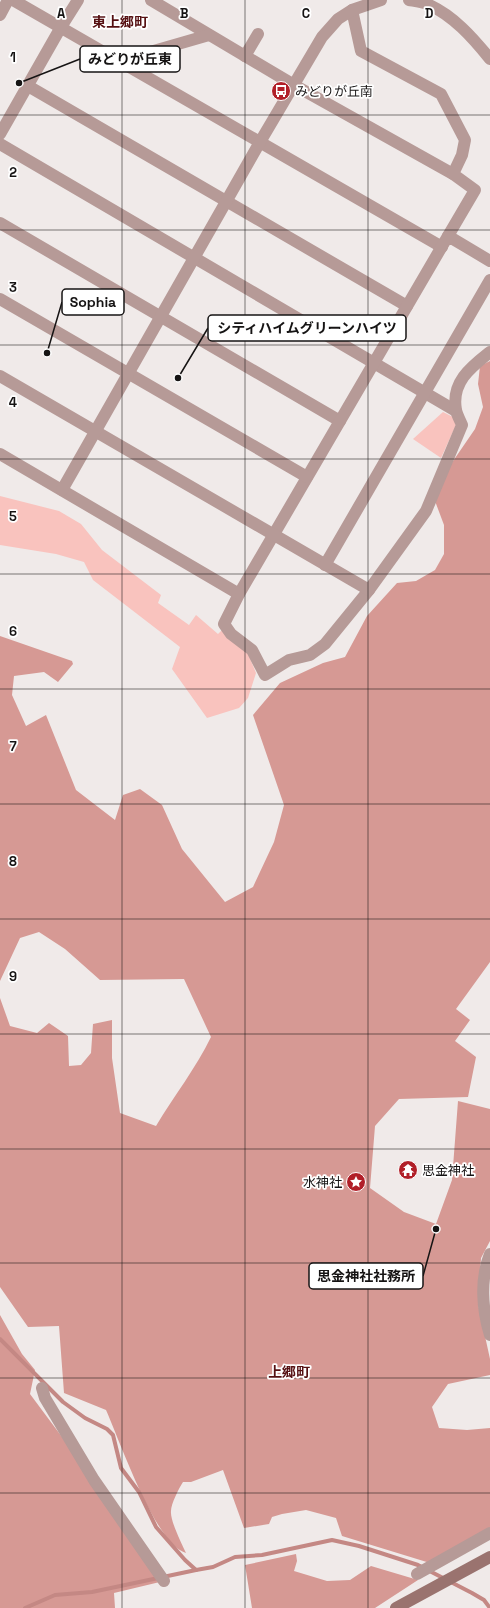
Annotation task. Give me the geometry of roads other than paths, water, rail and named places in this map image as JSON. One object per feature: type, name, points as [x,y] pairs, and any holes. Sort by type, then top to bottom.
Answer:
[{"type":"street","points":[[0,14],[8,0]]},
{"type":"street","points":[[13,0],[442,247]]},
{"type":"street","points":[[0,134],[78,0]]},
{"type":"street","points":[[153,1],[169,0]]},
{"type":"street","points":[[62,490],[226,201],[322,37],[338,20],[352,10],[381,0]]},
{"type":"street","points":[[409,0],[426,4],[446,15],[470,35],[490,59]]},
{"type":"street","points":[[153,1],[294,85],[453,174],[475,190],[273,535],[239,594],[224,624],[231,634],[252,650],[266,675],[289,660],[310,655],[325,644],[369,590],[426,511],[462,425],[456,411],[456,393],[462,378],[473,364],[490,352]]},
{"type":"street","points":[[352,10],[361,51],[441,94],[465,140],[462,155],[453,174]]},
{"type":"street","points":[[245,56],[258,34]]},
{"type":"street","points":[[120,61],[209,35]]},
{"type":"street","points":[[28,86],[407,306]]},
{"type":"street","points":[[0,144],[456,411]]},
{"type":"street","points":[[0,223],[340,421]]},
{"type":"street","points":[[448,236],[490,261]]},
{"type":"street","points":[[325,565],[490,280]]},
{"type":"street","points":[[0,299],[307,477]]},
{"type":"street","points":[[0,376],[369,590]]},
{"type":"street","points":[[0,454],[239,594]]},
{"type":"street","points":[[490,1254],[484,1278],[484,1288],[486,1323],[490,1335]]},
{"type":"street","points":[[42,1388],[45,1398],[94,1480],[161,1578]]},
{"type":"street","points":[[418,1574],[490,1533]]},
{"type":"street","points":[[396,1608],[490,1557]]},
{"type":"waterway","points":[[0,1339],[63,1402],[85,1418],[107,1429],[113,1435],[121,1468],[139,1492],[156,1527],[185,1560],[196,1570],[213,1567],[235,1557],[262,1555],[332,1540],[359,1546],[418,1565],[484,1600],[490,1608]]},
{"type":"waterway","points":[[25,1608],[55,1595],[92,1592],[196,1570]]},
{"type":"place","name":"みどりが丘東","points":[[19,83]]},
{"type":"place","name":"みどりが丘南","points":[[281,91]]},
{"type":"place","name":"Sophia","points":[[47,353]]},
{"type":"place","name":"シティハイムグリーンハイツ","points":[[178,378]]},
{"type":"place","name":"思金神社","points":[[408,1170]]},
{"type":"place","name":"水神社","points":[[356,1182]]},
{"type":"place","name":"思金神社社務所","points":[[436,1229]]},
{"type":"district","name":"東上郷町","points":[[120,22]]},
{"type":"district","name":"上郷町","points":[[289,1372]]}]
